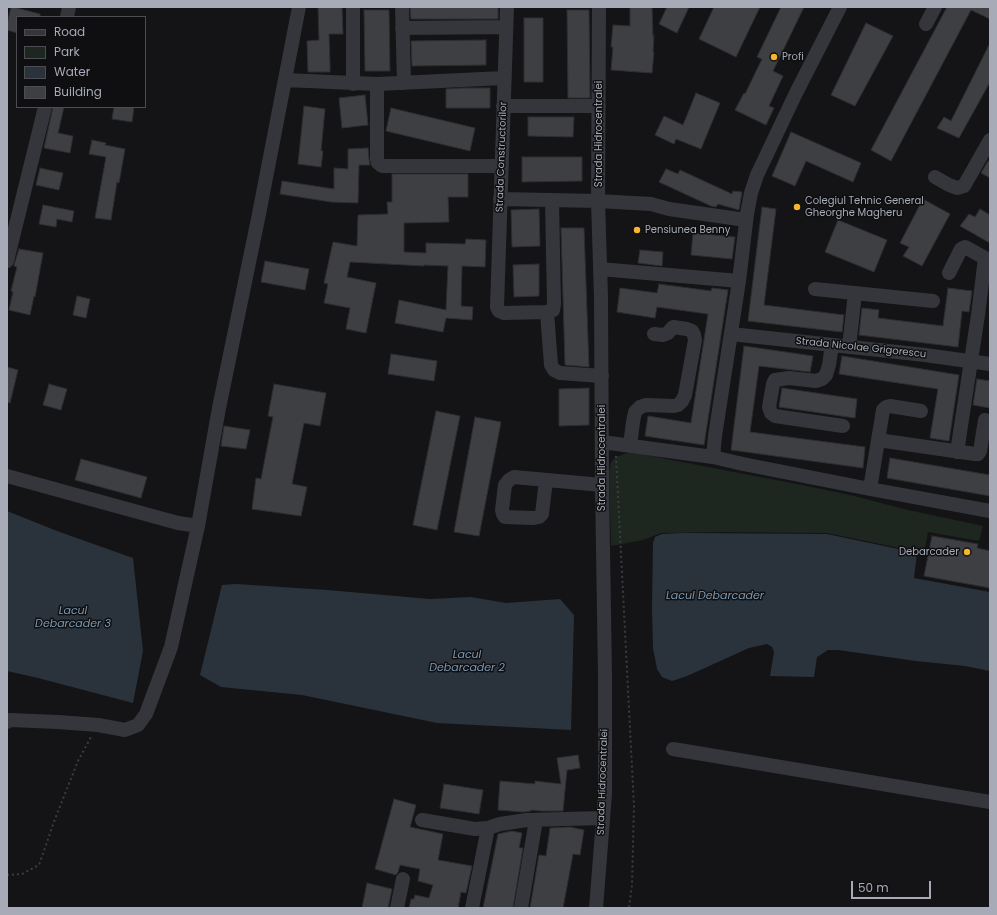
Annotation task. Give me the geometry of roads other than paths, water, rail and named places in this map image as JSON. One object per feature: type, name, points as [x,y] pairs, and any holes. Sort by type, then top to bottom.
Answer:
[{"type":"street","points":[[7,722],[10,720],[58,722],[98,725],[125,730],[138,725],[146,714],[171,647],[198,526],[219,408],[259,214],[299,7]]},
{"type":"street","points":[[353,84],[354,7]]},
{"type":"street","points":[[402,7],[404,82]]},
{"type":"street","name":"Strada Constructorilor","points":[[507,7],[497,307],[499,311],[504,313],[547,312]]},
{"type":"street","name":"Strada Hidrocentralei","points":[[596,908],[605,794],[602,376],[598,201],[600,106],[599,7]]},
{"type":"street","points":[[713,457],[751,193],[757,176],[796,93],[840,7]]},
{"type":"street","points":[[926,24],[934,7]]},
{"type":"street","points":[[402,28],[506,27]]},
{"type":"street","points":[[285,80],[377,84],[504,78]]},
{"type":"street","points":[[377,84],[377,159],[378,163],[382,166],[502,166]]},
{"type":"street","points":[[503,106],[600,106]]},
{"type":"street","points":[[7,262],[45,108]]},
{"type":"street","points":[[935,177],[957,188],[964,186],[990,140]]},
{"type":"street","points":[[500,199],[598,201],[651,204],[669,209],[746,220]]},
{"type":"street","points":[[552,200],[554,304],[553,310],[547,312],[552,365],[554,370],[560,373],[602,376]]},
{"type":"street","points":[[949,273],[961,248],[965,247],[988,259],[984,316],[970,361],[957,452]]},
{"type":"street","points":[[600,269],[739,281]]},
{"type":"street","points":[[815,290],[932,301]]},
{"type":"street","points":[[849,347],[855,293]]},
{"type":"street","points":[[630,445],[635,412],[640,407],[646,405],[678,405],[685,395],[695,340],[692,331],[673,327],[668,333],[663,335],[654,334]]},
{"type":"street","name":"Strada Nicolae Grigorescu","points":[[731,334],[925,355],[990,364]]},
{"type":"street","points":[[832,345],[829,365],[826,375],[822,379],[816,381],[789,378],[775,380],[769,407],[771,413],[775,416],[843,426]]},
{"type":"street","points":[[870,489],[883,410],[890,406],[921,411]]},
{"type":"street","points":[[878,440],[978,454],[980,451],[985,420]]},
{"type":"street","points":[[602,442],[713,457],[870,489],[990,511]]},
{"type":"street","points":[[7,476],[178,523],[198,526]]},
{"type":"street","points":[[546,480],[602,485]]},
{"type":"street","points":[[673,750],[990,802]]},
{"type":"street","points":[[422,820],[475,829],[488,828],[500,824],[536,820],[603,818]]},
{"type":"street","points":[[521,908],[536,820]]},
{"type":"street","points":[[472,908],[488,828]]},
{"type":"street","points":[[397,908],[403,879]]},
{"type":"water","name":"Lacul Debarcader 3","points":[[7,511],[57,531],[133,558],[143,651],[133,703],[7,671]]},
{"type":"water","name":"Lacul Debarcader","points":[[662,534],[827,534],[917,553],[914,578],[990,592],[990,671],[965,666],[828,650],[817,657],[814,677],[770,676],[774,652],[772,647],[767,644],[749,648],[687,676],[672,681],[662,677],[657,669],[653,648],[653,543],[655,537]]},
{"type":"water","name":"Lacul Debarcader 2","points":[[236,584],[430,599],[471,597],[506,603],[560,599],[574,615],[571,730],[437,723],[302,695],[221,687],[200,675],[222,585]]},
{"type":"place","name":"Profi","points":[[774,57]]},
{"type":"place","name":"Colegiul Tehnic General Gheorghe Magheru","points":[[797,207]]},
{"type":"place","name":"Pensiunea Benny","points":[[637,230]]},
{"type":"place","name":"Debarcader","points":[[967,552]]}]
